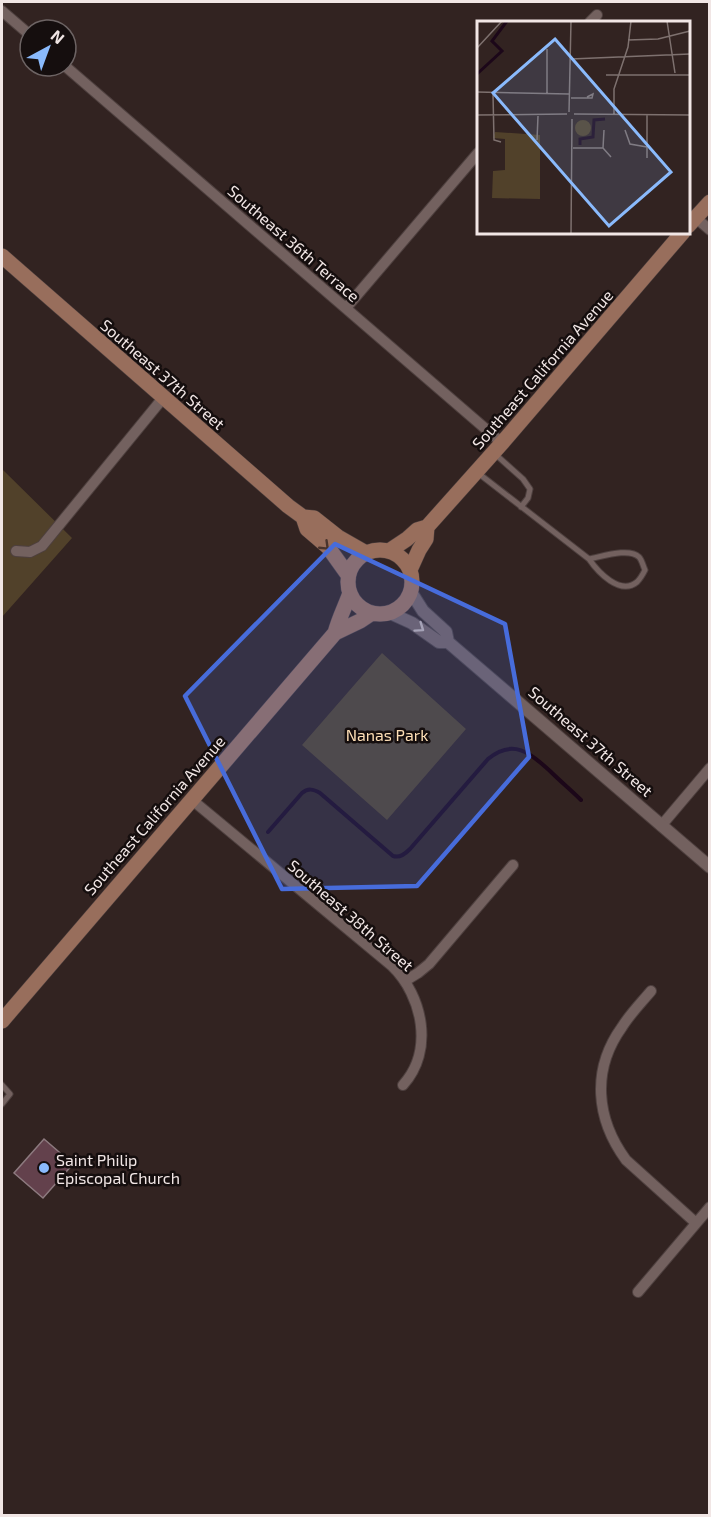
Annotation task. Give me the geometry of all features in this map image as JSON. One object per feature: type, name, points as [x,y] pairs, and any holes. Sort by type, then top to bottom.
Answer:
[{"type":"main road","points":[[692,222],[710,202]]},
{"type":"main road","name":"Southeast California Avenue","points":[[389,551],[417,530],[427,527],[498,448],[681,234]]},
{"type":"main road","name":"Southeast 37th Street","points":[[2,256],[281,501],[303,517],[314,518],[338,537],[366,553]]},
{"type":"main road","name":"Southeast 37th Street","points":[[303,517],[307,529],[328,547],[348,575]]},
{"type":"main road","name":"Southeast California Avenue","points":[[410,570],[426,540],[427,527]]},
{"type":"main road","points":[[389,551],[398,555],[410,570],[411,592],[399,608],[390,613],[372,613],[362,609],[354,602],[348,584],[348,575],[352,566],[366,553],[389,551]]},
{"type":"main road","name":"Southeast California Avenue","points":[[335,633],[350,592]]},
{"type":"main road","name":"Southeast California Avenue","points":[[2,1021],[335,633],[372,613]]},
{"type":"street","points":[[2,11],[18,25]]},
{"type":"street","name":"Southeast 36th Terrace","points":[[78,77],[346,308],[498,448]]},
{"type":"street","points":[[346,308],[477,154]]},
{"type":"street","points":[[692,222],[710,230]]},
{"type":"street","points":[[16,551],[30,552],[42,546],[164,398]]},
{"type":"street","name":"Southeast 37th Street","points":[[411,592],[423,611],[446,632],[448,642],[710,867]]},
{"type":"street","name":"Southeast 37th Street","points":[[390,613],[412,623],[439,642],[448,642]]},
{"type":"street","points":[[661,826],[710,768]]},
{"type":"street","name":"Southeast 38th Street","points":[[192,799],[392,966],[405,981],[418,1005],[422,1033],[417,1060],[403,1085]]},
{"type":"street","points":[[405,981],[429,963],[513,865]]},
{"type":"street","points":[[651,991],[621,1027],[611,1044],[601,1080],[603,1111],[608,1131],[626,1160],[696,1223]]},
{"type":"street","points":[[638,1292],[710,1207]]},
{"type":"lane","points":[[498,448],[530,489],[528,498],[521,507]]},
{"type":"lane","points":[[477,472],[589,559],[596,569],[616,585],[631,585],[638,581],[645,570],[640,558],[633,553],[616,553],[589,559]]},
{"type":"lane","points":[[2,1085],[10,1094],[2,1104]]},
{"type":"highlighted area","points":[[335,544],[505,624],[529,757],[417,886],[282,889],[185,696]]},
{"type":"green space","points":[[2,469],[72,538],[2,617]]},
{"type":"green space","name":"Nanas Park","points":[[382,653],[466,729],[387,820],[302,745]]},
{"type":"building","name":"Saint Philip Episcopal Church","points":[[44,1139],[73,1164],[43,1198],[14,1173]]},
{"type":"waterway","points":[[268,832],[302,793],[306,790],[313,790],[320,793],[393,856],[400,856],[410,849],[488,759],[505,749],[521,750],[543,764],[581,800]]},
{"type":"place","name":"Saint Philip Episcopal Church","points":[[44,1168]]}]
